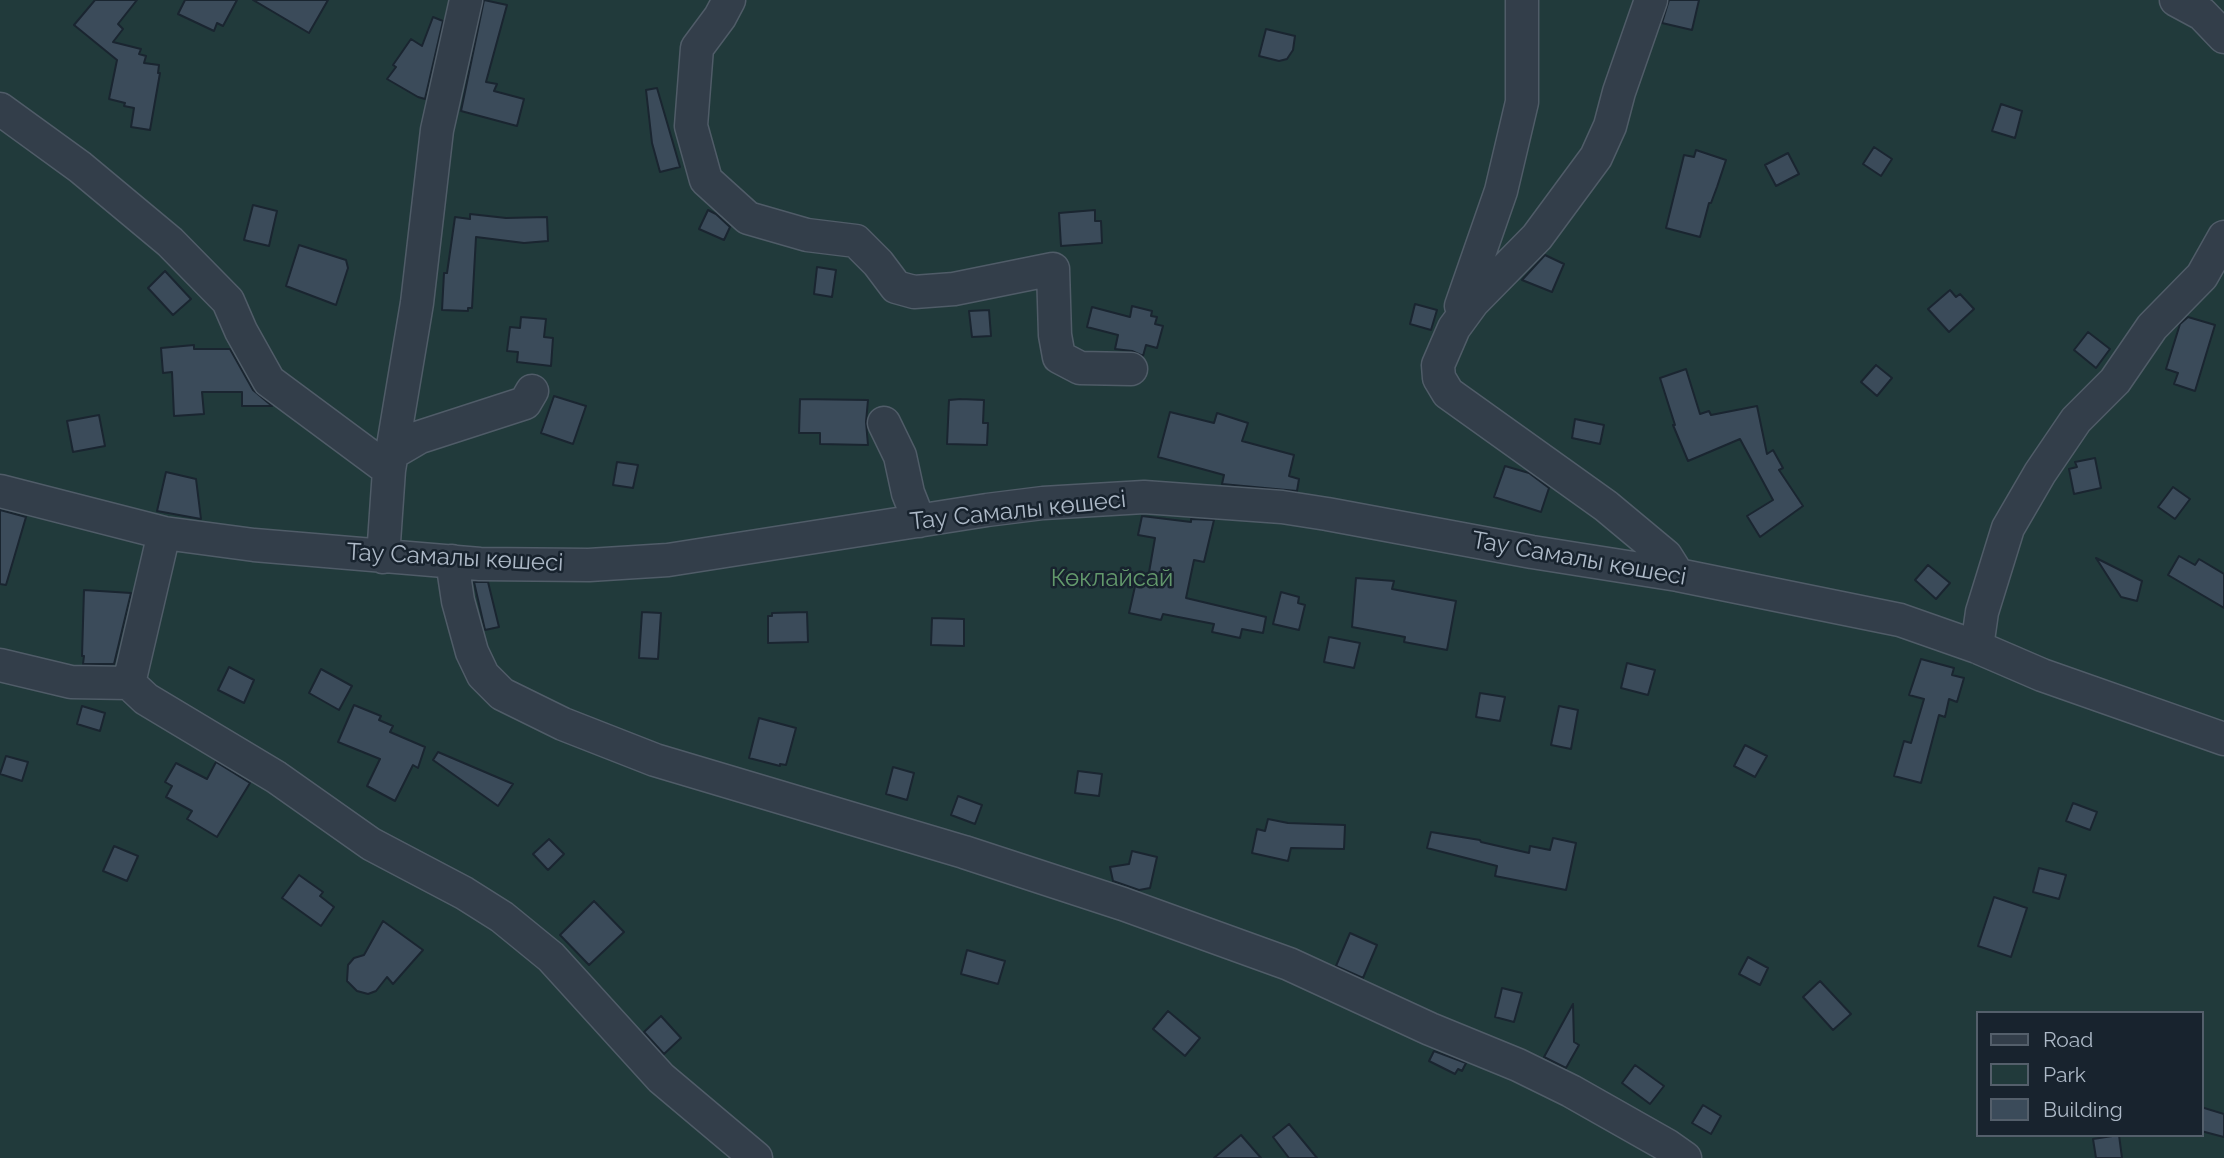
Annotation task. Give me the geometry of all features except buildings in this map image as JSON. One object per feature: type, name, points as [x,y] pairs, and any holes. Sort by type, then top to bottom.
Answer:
[{"type":"street","points":[[383,557],[390,462],[417,303],[437,130],[467,0]]},
{"type":"street","points":[[729,0],[697,48],[691,126],[706,180],[748,218],[807,235],[856,241],[878,263],[896,287],[914,292],[954,289],[1053,269],[1055,335],[1059,357],[1080,368],[1131,369]]},
{"type":"street","points":[[1522,0],[1522,102],[1501,191],[1457,325],[1438,365],[1439,378],[1448,393],[1606,506],[1666,556],[1678,575]]},
{"type":"street","points":[[1457,325],[1494,279],[1537,237],[1596,157],[1610,127],[1619,92],[1651,0]]},
{"type":"street","points":[[2176,0],[2202,13],[2224,37]]},
{"type":"street","points":[[0,109],[80,167],[170,242],[228,301],[241,331],[269,381],[390,462]]},
{"type":"street","points":[[1977,647],[1982,612],[2008,528],[2040,473],[2076,420],[2115,381],[2152,327],[2202,276],[2224,237]]},
{"type":"street","points":[[390,462],[420,437],[525,403],[533,391]]},
{"type":"street","points":[[884,423],[900,456],[908,493],[919,521]]},
{"type":"street","name":"Тау Самалы көшесі","points":[[0,491],[164,533],[254,545],[480,564],[589,565],[667,560],[1043,503],[1144,497],[1282,507],[1678,575],[1900,620],[2224,739]]},
{"type":"street","points":[[129,684],[164,533]]},
{"type":"street","points":[[452,561],[458,601],[472,652],[483,675],[502,694],[564,724],[655,760],[977,856],[1123,904],[1289,964],[1430,1029],[1518,1065],[1571,1091],[1685,1158]]},
{"type":"street","points":[[0,666],[71,682],[129,684],[146,699],[276,777],[371,844],[464,893],[502,917],[551,957],[661,1078],[756,1158]]},
{"type":"green space","name":"Көклайсай","points":[[0,0],[2224,0],[2224,1158],[0,1158]]}]
